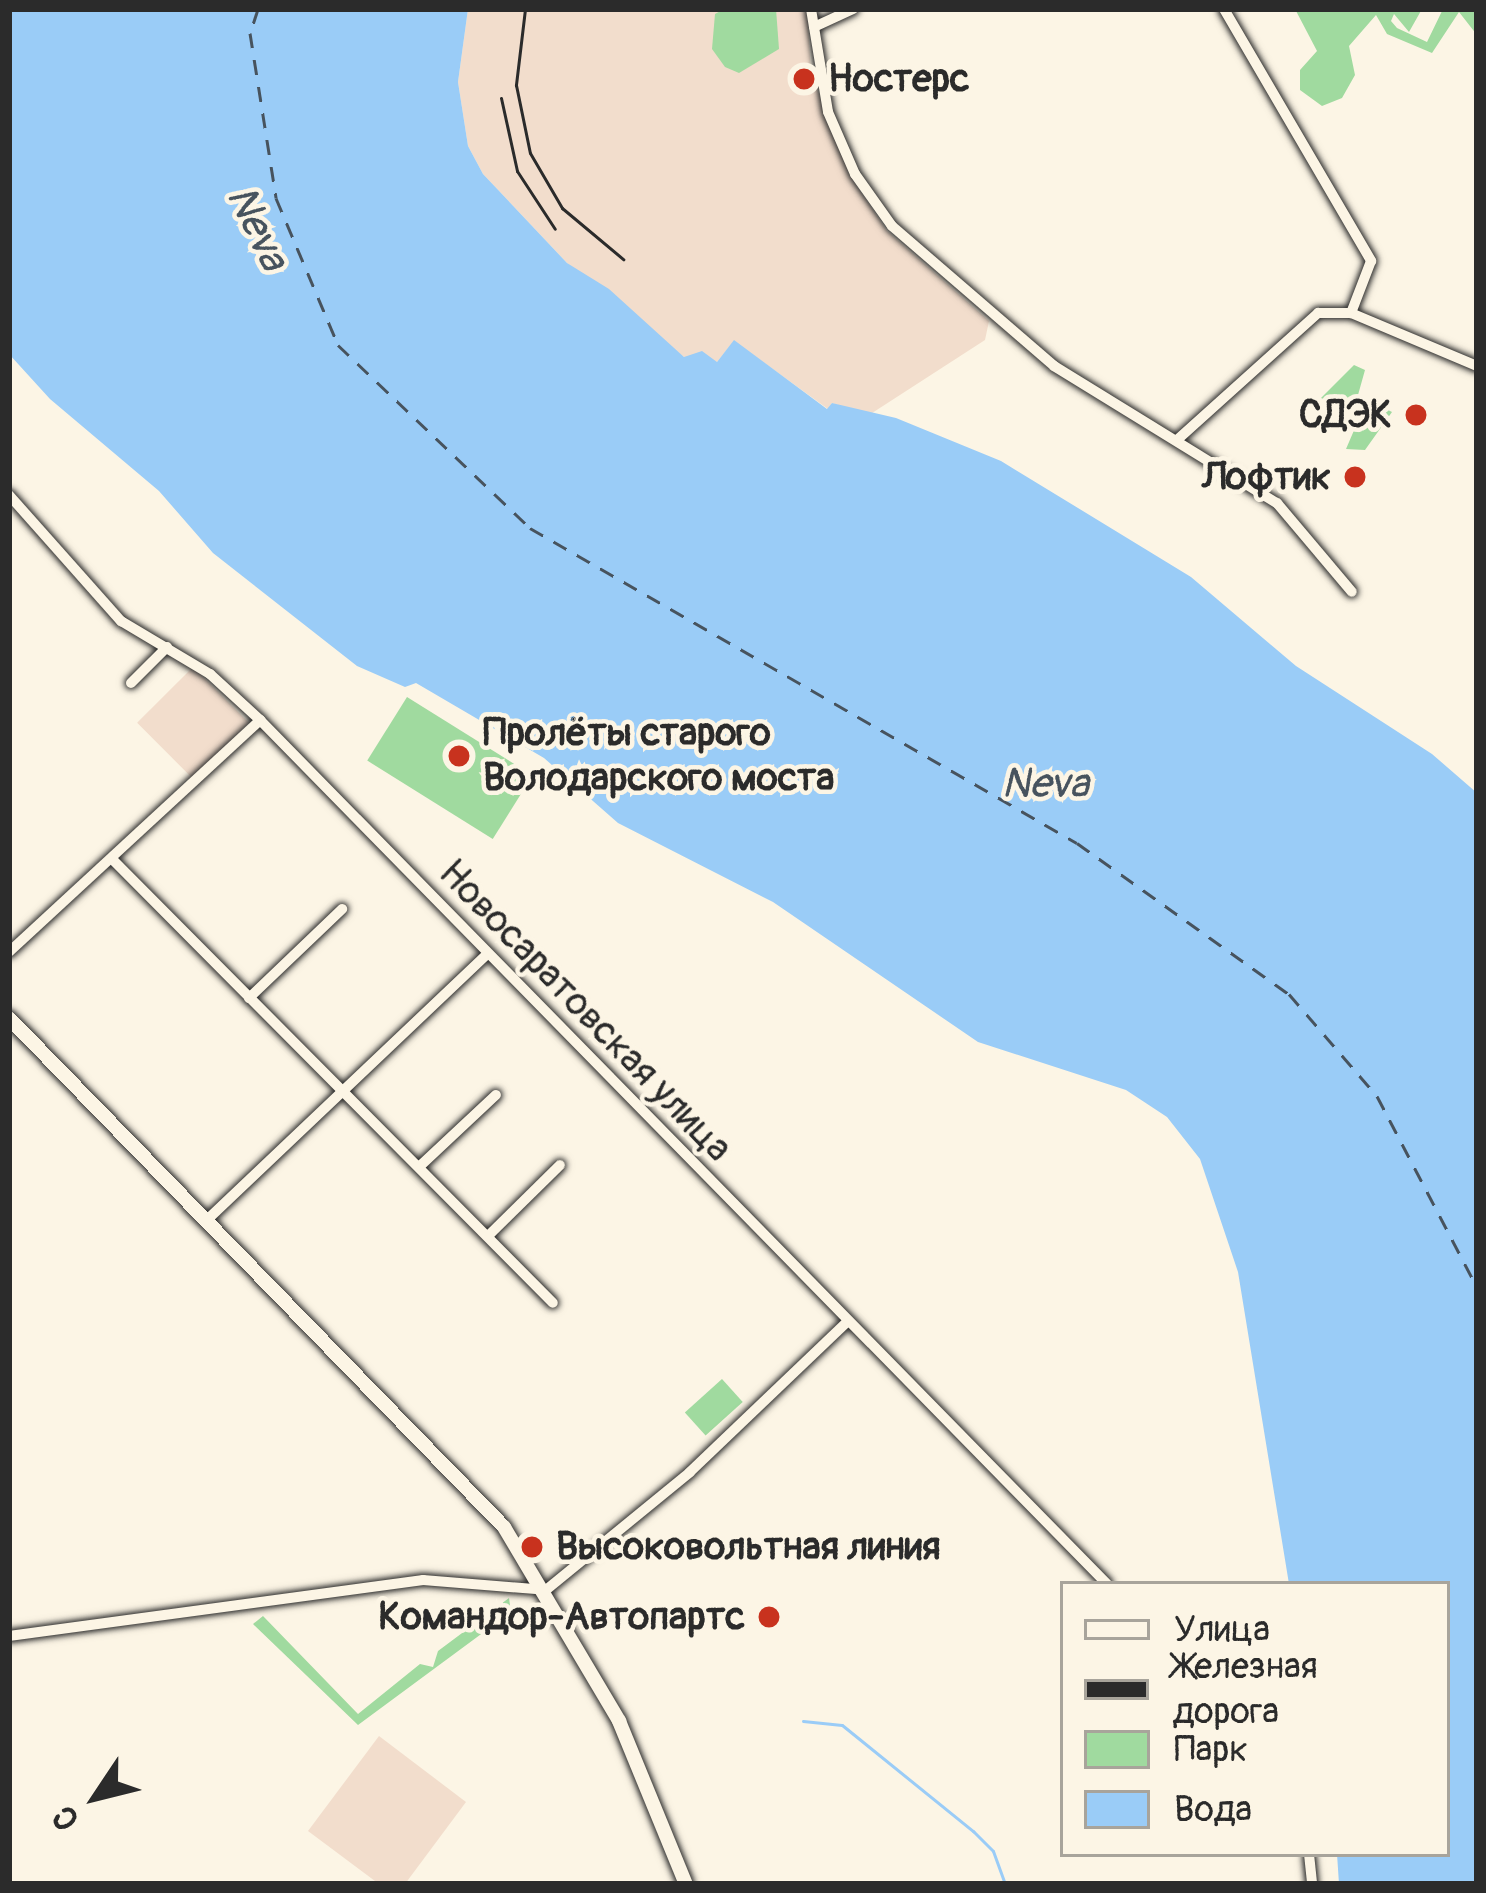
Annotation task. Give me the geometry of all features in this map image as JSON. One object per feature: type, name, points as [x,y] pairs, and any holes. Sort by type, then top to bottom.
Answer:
[{"type":"main road","points":[[9,1018],[478,1498],[546,1590],[636,1754],[686,1884]]},
{"type":"street","points":[[811,9],[828,112],[855,174],[892,226],[1054,366],[1277,503],[1352,592]]},
{"type":"street","points":[[814,27],[853,9]]},
{"type":"street","points":[[1224,9],[1371,261],[1351,313]]},
{"type":"street","points":[[1177,440],[1318,313],[1351,313],[1477,366]]},
{"type":"street","name":"Новосаратовская улица","points":[[9,495],[111,612],[167,647],[260,720],[1104,1581]]},
{"type":"street","points":[[131,683],[167,647]]},
{"type":"street","points":[[9,952],[260,720]]},
{"type":"street","points":[[113,860],[553,1303]]},
{"type":"street","points":[[248,998],[341,909]]},
{"type":"street","points":[[209,1218],[487,955]]},
{"type":"street","points":[[421,1166],[496,1095]]},
{"type":"street","points":[[488,1236],[560,1165]]},
{"type":"street","points":[[9,1636],[423,1580],[546,1590],[690,1472],[847,1322]]},
{"type":"shaded area","points":[[468,9],[807,9],[811,73],[850,176],[887,231],[989,321],[985,340],[869,415],[832,403],[828,409],[734,341],[717,362],[684,357],[567,263],[483,174],[468,146],[458,82]]},
{"type":"shaded area","points":[[193,667],[249,723],[193,779],[137,723]]},
{"type":"shaded area","points":[[379,1736],[466,1802],[405,1884],[379,1884],[308,1831]]},
{"type":"green space","points":[[724,9],[776,9],[779,49],[739,73],[725,67],[712,49],[715,14]]},
{"type":"green space","points":[[1295,9],[1422,9],[1409,32],[1394,14],[1391,21],[1397,28],[1427,42],[1443,9],[1477,9],[1477,35],[1459,12],[1432,53],[1387,34],[1376,15],[1349,46],[1355,75],[1342,98],[1322,106],[1300,90],[1300,70],[1317,51]]},
{"type":"green space","points":[[1354,365],[1365,370],[1358,395],[1392,412],[1365,450],[1346,449],[1361,414],[1321,398]]},
{"type":"green space","points":[[407,697],[533,775],[493,839],[367,761]]},
{"type":"green space","points":[[722,1379],[743,1402],[706,1435],[685,1412]]},
{"type":"green space","points":[[509,1598],[511,1612],[358,1725],[253,1624],[263,1616],[358,1714],[420,1664],[433,1667],[438,1651]]},
{"type":"water","name":"Neva","points":[[9,9],[468,9],[458,82],[468,146],[483,174],[567,263],[609,289],[684,357],[702,351],[717,362],[734,340],[827,409],[832,403],[896,418],[1001,461],[1191,577],[1296,666],[1432,754],[1477,793],[1477,1884],[1339,1884],[1337,1857],[1450,1857],[1450,1581],[1289,1581],[1238,1272],[1200,1159],[1167,1117],[1126,1090],[978,1042],[773,902],[618,823],[544,758],[416,683],[405,687],[357,666],[213,553],[159,491],[50,399],[9,354]]},
{"type":"waterway","points":[[803,1721],[842,1725],[973,1831],[993,1851],[1005,1884]]},
{"type":"ferry route","points":[[258,9],[250,33],[276,198],[338,345],[530,528],[1077,843],[1289,994],[1377,1096],[1477,1287]]},
{"type":"railway","points":[[525,9],[516,85],[530,153],[562,208],[623,259]]},
{"type":"railway","points":[[501,98],[517,171],[555,229]]},
{"type":"place","name":"Ностерс","points":[[804,79]]},
{"type":"place","name":"СДЭК","points":[[1416,415]]},
{"type":"place","name":"Лофтик","points":[[1355,477]]},
{"type":"place","name":"Пролёты старого Володарского моста","points":[[459,756]]},
{"type":"place","name":"Высоковольтная линия","points":[[532,1547]]},
{"type":"place","name":"Командор-Автопартс","points":[[769,1617]]}]
